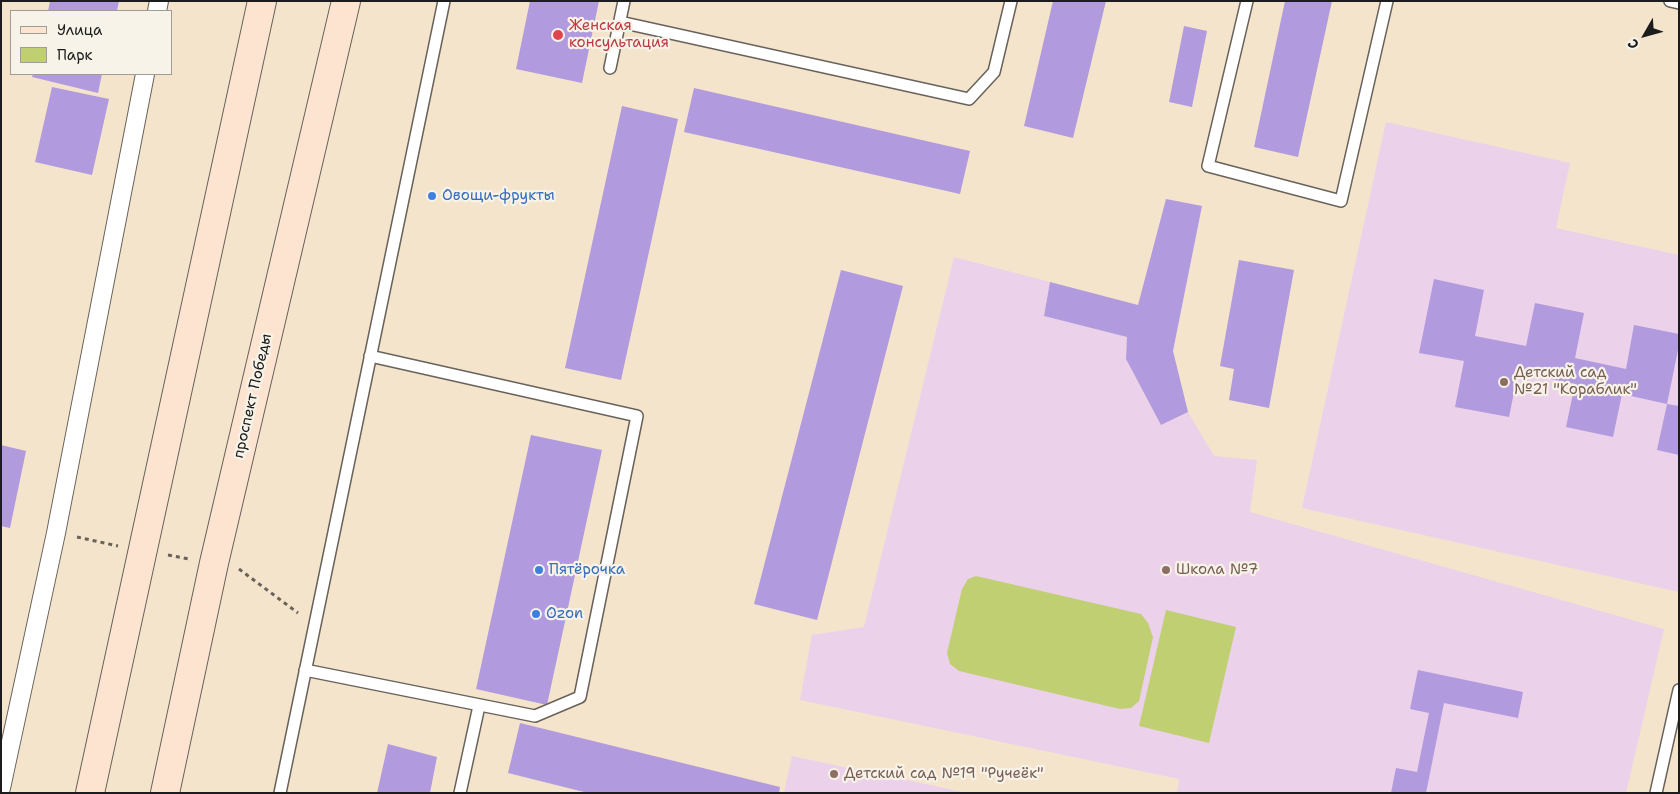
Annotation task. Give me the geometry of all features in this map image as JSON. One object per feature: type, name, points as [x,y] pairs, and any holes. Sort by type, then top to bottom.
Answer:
[{"type":"main road","points":[[90,793],[262,1]]},
{"type":"main road","name":"проспект Победы","points":[[165,793],[214,563],[346,1]]},
{"type":"street","points":[[1,788],[56,533],[145,75]]},
{"type":"lane","points":[[280,793],[444,1]]},
{"type":"lane","points":[[610,68],[624,1]]},
{"type":"lane","points":[[620,22],[970,99],[994,72],[1011,1]]},
{"type":"lane","points":[[1247,1],[1208,166],[1341,201],[1387,1]]},
{"type":"lane","points":[[1670,1],[1679,3]]},
{"type":"lane","points":[[305,670],[535,716],[580,697],[637,416],[370,356]]},
{"type":"lane","points":[[1656,793],[1679,690]]},
{"type":"lane","points":[[460,793],[479,706]]},
{"type":"shaded area","name":"Детский сад №21 \"Кораблик\"","points":[[1386,122],[1570,163],[1556,228],[1679,255],[1679,592],[1302,508]]},
{"type":"shaded area","name":"Школа №7","points":[[954,257],[1050,282],[1044,316],[1127,337],[1126,359],[1161,425],[1188,412],[1214,456],[1257,460],[1250,512],[1664,629],[1626,793],[1177,793],[1179,779],[800,700],[812,635],[864,627]]},
{"type":"shaded area","name":"Детский сад №19 \"Ручеёк\"","points":[[792,756],[968,793],[784,793]]},
{"type":"green space","points":[[976,576],[1141,614],[1148,623],[1153,637],[1139,701],[1131,708],[1120,709],[959,671],[950,664],[947,653],[962,589],[968,579]]},
{"type":"green space","points":[[1166,610],[1236,627],[1209,743],[1139,726]]},
{"type":"building","points":[[50,1],[119,1],[117,10],[48,10]]},
{"type":"building","name":"Женская консультация","points":[[530,1],[599,1],[582,83],[516,69]]},
{"type":"building","points":[[1053,1],[1106,1],[1073,138],[1024,126]]},
{"type":"building","points":[[1285,1],[1332,1],[1298,157],[1254,147]]},
{"type":"building","points":[[1184,26],[1207,31],[1192,107],[1169,102]]},
{"type":"building","points":[[33,75],[102,75],[98,93],[32,77]]},
{"type":"building","points":[[52,87],[109,99],[92,175],[35,162]]},
{"type":"building","points":[[694,88],[970,151],[960,194],[684,132]]},
{"type":"building","points":[[622,106],[678,119],[621,380],[565,368]]},
{"type":"building","points":[[1166,199],[1202,206],[1173,351],[1188,412],[1161,425],[1126,359],[1127,337],[1044,316],[1050,282],[1138,305]]},
{"type":"building","points":[[1239,260],[1294,270],[1269,408],[1229,400],[1234,369],[1220,366]]},
{"type":"building","points":[[841,270],[903,286],[817,620],[754,604]]},
{"type":"building","points":[[1434,279],[1484,290],[1475,336],[1526,346],[1535,303],[1584,313],[1575,358],[1626,369],[1634,325],[1679,334],[1679,345],[1667,404],[1622,394],[1613,437],[1566,427],[1575,384],[1518,372],[1509,417],[1455,407],[1464,361],[1419,353]]},
{"type":"building","points":[[1667,404],[1679,406],[1679,455],[1657,450]]},
{"type":"building","name":"Пятёрочка","points":[[531,435],[602,450],[547,705],[476,689]]},
{"type":"building","points":[[1,445],[26,451],[10,528],[1,526]]},
{"type":"building","points":[[1418,670],[1523,692],[1518,718],[1444,703],[1426,793],[1391,793],[1396,768],[1417,772],[1429,713],[1410,709]]},
{"type":"building","points":[[520,723],[780,787],[779,793],[588,793],[508,773]]},
{"type":"building","points":[[388,744],[437,757],[430,793],[377,793]]},
{"type":"place","name":"Женская консультация","points":[[558,35]]},
{"type":"place","name":"Овощи-фрукты","points":[[432,196]]},
{"type":"place","name":"Детский сад №21 \"Кораблик\"","points":[[1504,382]]},
{"type":"place","name":"Пятёрочка","points":[[539,570]]},
{"type":"place","name":"Школа №7","points":[[1166,570]]},
{"type":"place","name":"Ozon","points":[[536,614]]},
{"type":"place","name":"Детский сад №19 \"Ручеёк\"","points":[[834,774]]}]
